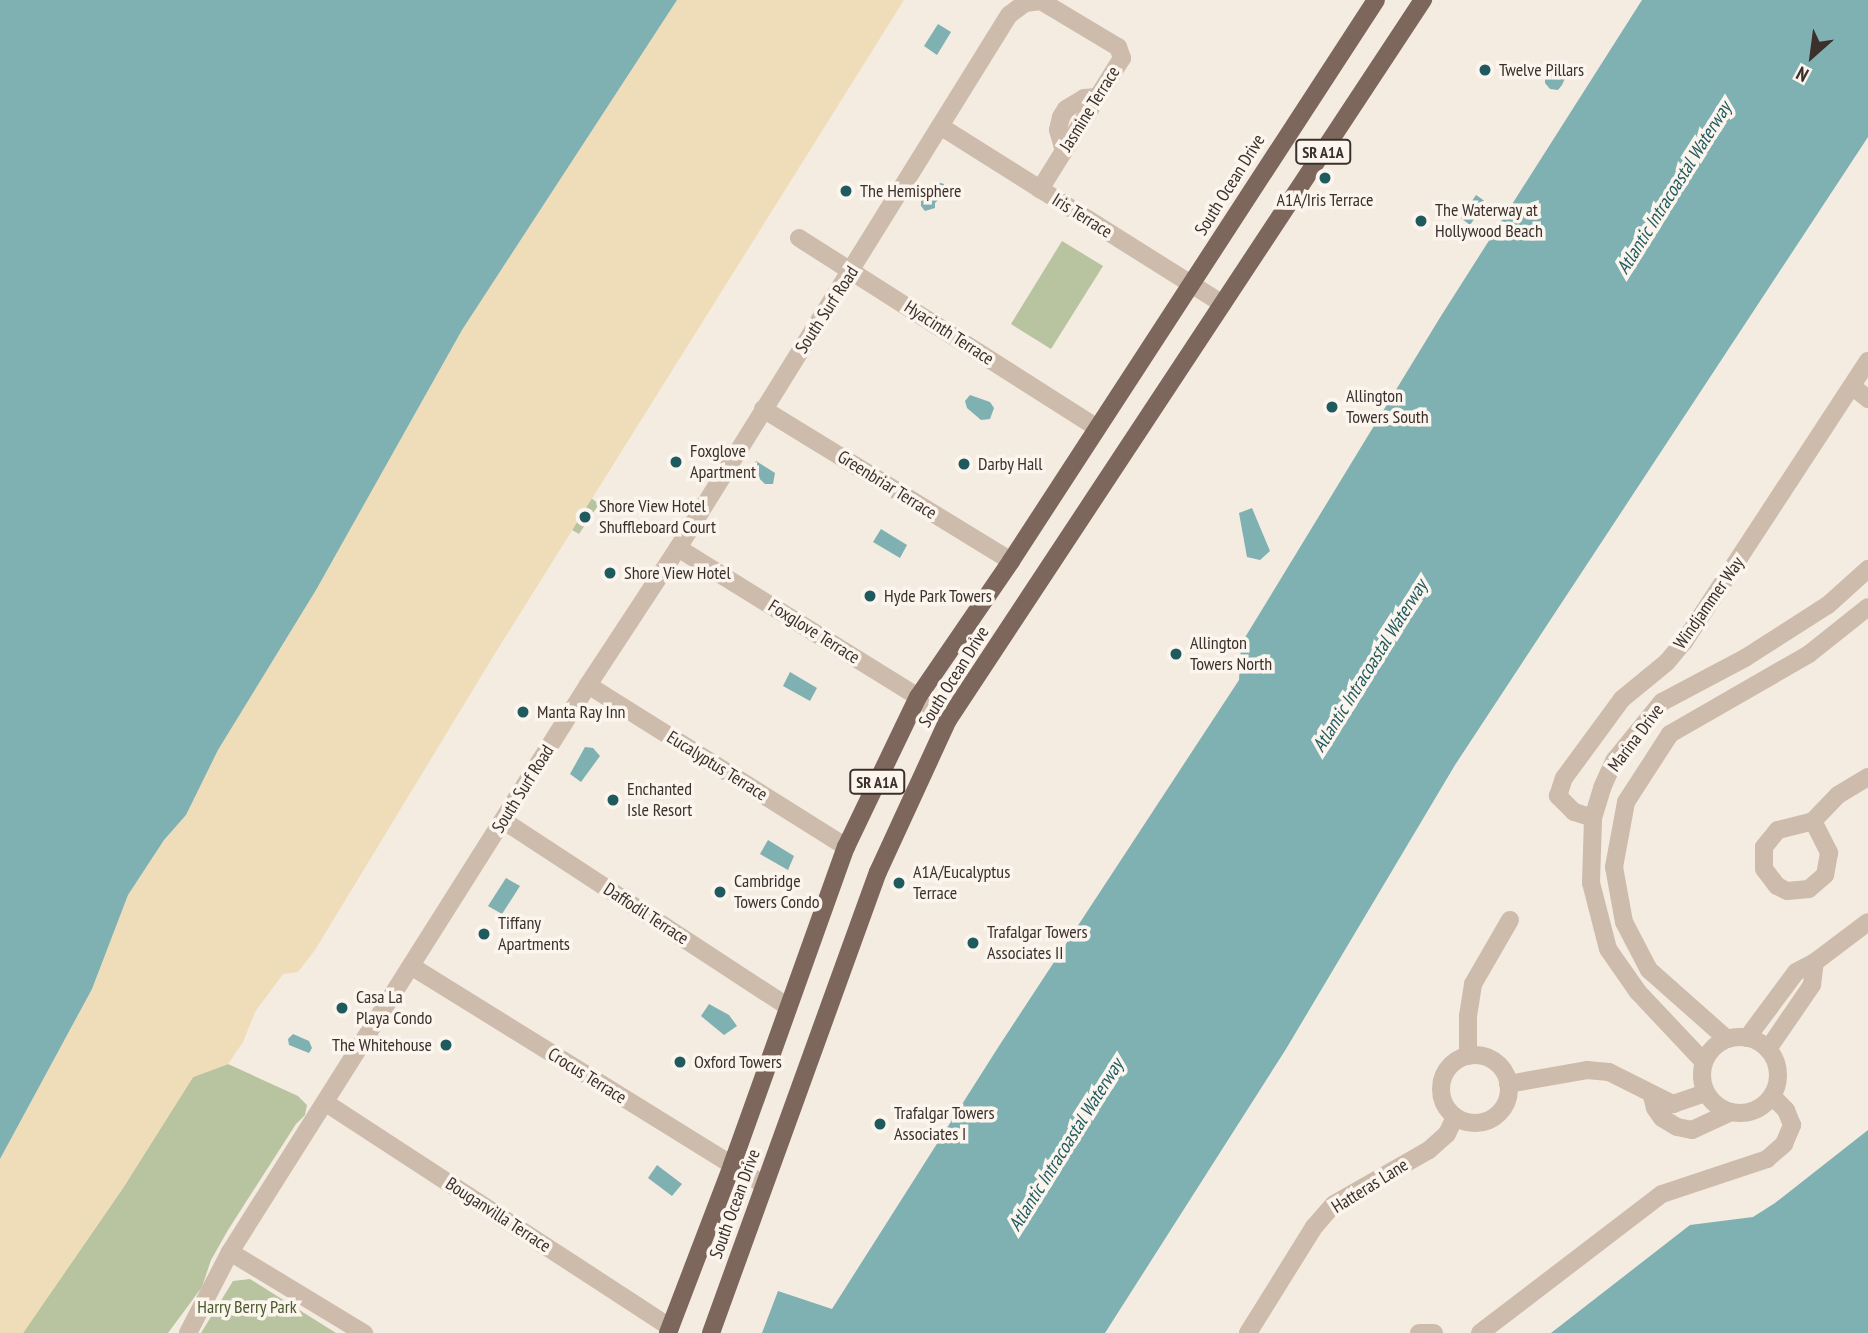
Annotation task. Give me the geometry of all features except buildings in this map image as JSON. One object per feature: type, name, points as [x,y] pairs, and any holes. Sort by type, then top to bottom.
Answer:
[{"type":"main road","name":"South Ocean Drive","points":[[669,1330],[732,1166],[846,847],[918,697],[1011,561],[1376,0]]},
{"type":"main road","name":"South Ocean Drive","points":[[711,1333],[878,872],[948,720],[1423,0]]},
{"type":"street","name":"Jasmine Terrace","points":[[1025,3],[1041,1],[1118,47],[1122,58],[1040,189]]},
{"type":"street","name":"South Surf Road","points":[[188,1333],[230,1252],[504,821],[587,685],[678,548],[1009,15],[1025,3]]},
{"type":"street","name":"Iris Terrace","points":[[940,126],[1223,304]]},
{"type":"street","name":"Hyacinth Terrace","points":[[799,239],[1097,428]]},
{"type":"street","name":"Windjammer Way","points":[[1593,818],[1574,812],[1558,796],[1564,778],[1622,699],[1667,662],[1684,642],[1868,361]]},
{"type":"street","points":[[1852,386],[1868,399]]},
{"type":"street","name":"Greenbriar Terrace","points":[[763,409],[1011,561]]},
{"type":"street","name":"Foxglove Terrace","points":[[678,548],[918,697],[948,720]]},
{"type":"street","name":"Marina Drive","points":[[1704,1062],[1638,992],[1608,949],[1591,883],[1593,818],[1614,761],[1662,702],[1745,658],[1828,605],[1868,569]]},
{"type":"street","name":"Marina Drive","points":[[1727,1039],[1649,970],[1624,922],[1614,867],[1626,802],[1670,733],[1809,654],[1868,607]]},
{"type":"street","name":"Eucalyptus Terrace","points":[[587,685],[846,847]]},
{"type":"street","points":[[1813,821],[1838,795],[1868,777]]},
{"type":"street","name":"Daffodil Terrace","points":[[504,821],[788,1006]]},
{"type":"street","points":[[1468,1056],[1468,1016],[1473,984],[1510,920]]},
{"type":"street","points":[[1746,1038],[1796,972],[1815,962],[1868,922]]},
{"type":"street","points":[[1768,1049],[1812,985],[1815,962]]},
{"type":"street","name":"Crocus Terrace","points":[[411,967],[764,1185]]},
{"type":"street","points":[[1652,1096],[1655,1108],[1662,1118],[1677,1127],[1692,1130],[1731,1112],[1756,1110],[1772,1096],[1778,1080],[1778,1067],[1768,1049],[1746,1038],[1727,1039],[1710,1052],[1704,1062],[1702,1074],[1705,1093],[1719,1107],[1731,1112]]},
{"type":"street","points":[[1468,1056],[1490,1058],[1505,1074],[1508,1084],[1508,1096],[1497,1114],[1477,1123],[1455,1117],[1442,1098],[1441,1087],[1449,1067],[1468,1056]]},
{"type":"street","points":[[1508,1084],[1587,1070],[1609,1072],[1652,1096],[1673,1104],[1705,1093]]},
{"type":"street","points":[[1480,1333],[1662,1195],[1767,1159],[1784,1144],[1792,1125],[1786,1110],[1772,1096]]},
{"type":"street","name":"Bouganvilla Terrace","points":[[326,1103],[669,1330]]},
{"type":"street","name":"Hatteras Lane","points":[[1248,1333],[1314,1227],[1334,1204],[1429,1150],[1447,1134],[1455,1117]]},
{"type":"street","points":[[230,1252],[364,1333]]},
{"type":"street","points":[[1419,1333],[1434,1333]]},
{"type":"green space","points":[[1062,241],[1103,266],[1051,349],[1011,324]]},
{"type":"green space","name":"Shore View Hotel Shuffleboard Court","points":[[591,498],[599,504],[579,534],[572,530]]},
{"type":"green space","points":[[228,1064],[298,1096],[307,1105],[305,1115],[296,1124],[228,1230],[211,1260],[202,1287],[168,1333],[23,1333],[123,1188],[193,1077]]},
{"type":"green space","name":"Harry Berry Park","points":[[250,1279],[336,1333],[201,1333],[233,1281]]},
{"type":"sand","points":[[677,0],[904,0],[494,655],[315,950],[298,972],[283,974],[255,1012],[243,1042],[228,1064],[193,1077],[123,1188],[23,1333],[0,1333],[0,1159],[92,989],[128,895],[164,840],[186,815],[218,750],[316,590],[462,330]]},
{"type":"water","points":[[0,0],[677,0],[462,330],[316,590],[218,750],[186,815],[164,840],[128,895],[92,989],[0,1159]]},
{"type":"water","name":"Atlantic Intracoastal Waterway","points":[[1642,0],[1868,0],[1868,137],[1455,765],[1286,1049],[1105,1333],[762,1333],[778,1291],[832,1309],[999,1046],[1239,680],[1241,644],[1441,316]]},
{"type":"water","points":[[938,24],[951,32],[937,55],[924,46]]},
{"type":"water","points":[[1564,61],[1569,70],[1562,85],[1558,90],[1550,89],[1545,83],[1545,77],[1557,62]]},
{"type":"water","points":[[937,182],[944,184],[944,194],[935,203],[935,208],[925,211],[921,206],[921,199]]},
{"type":"water","points":[[1476,195],[1486,202],[1470,225],[1461,218]]},
{"type":"water","points":[[970,395],[990,402],[994,408],[990,419],[981,420],[967,408],[965,401]]},
{"type":"water","points":[[756,461],[775,473],[773,484],[765,484],[750,470]]},
{"type":"water","points":[[1252,508],[1270,551],[1260,560],[1247,557],[1239,513]]},
{"type":"water","points":[[881,529],[907,545],[900,558],[873,542]]},
{"type":"water","points":[[790,672],[817,688],[810,701],[783,686]]},
{"type":"water","points":[[585,747],[593,748],[600,756],[581,782],[570,774]]},
{"type":"water","points":[[768,840],[794,856],[788,870],[760,854]]},
{"type":"water","points":[[506,878],[520,886],[502,914],[488,906]]},
{"type":"water","points":[[709,1004],[729,1015],[737,1026],[724,1035],[701,1016]]},
{"type":"water","points":[[293,1034],[309,1041],[312,1048],[309,1053],[289,1045],[288,1039]]},
{"type":"water","points":[[1868,1130],[1868,1333],[1551,1333],[1690,1225],[1753,1217],[1775,1203]]},
{"type":"water","points":[[657,1165],[682,1184],[672,1196],[648,1178]]},
{"type":"place","name":"Twelve Pillars","points":[[1485,70]]},
{"type":"place","name":"A1A/Iris Terrace","points":[[1325,178]]},
{"type":"place","name":"The Hemisphere","points":[[846,191]]},
{"type":"place","name":"The Waterway at Hollywood Beach","points":[[1421,221]]},
{"type":"place","name":"Allington Towers South","points":[[1332,407]]},
{"type":"place","name":"Foxglove Apartment","points":[[676,462]]},
{"type":"place","name":"Darby Hall","points":[[964,464]]},
{"type":"place","name":"Shore View Hotel Shuffleboard Court","points":[[585,517]]},
{"type":"place","name":"Shore View Hotel","points":[[610,573]]},
{"type":"place","name":"Hyde Park Towers","points":[[870,596]]},
{"type":"place","name":"Allington Towers North","points":[[1176,654]]},
{"type":"place","name":"Manta Ray Inn","points":[[523,712]]},
{"type":"place","name":"Enchanted Isle Resort","points":[[613,800]]},
{"type":"place","name":"A1A/Eucalyptus Terrace","points":[[899,883]]},
{"type":"place","name":"Cambridge Towers Condo","points":[[720,892]]},
{"type":"place","name":"Tiffany Apartments","points":[[484,934]]},
{"type":"place","name":"Trafalgar Towers Associates II","points":[[973,943]]},
{"type":"place","name":"Casa La Playa Condo","points":[[342,1008]]},
{"type":"place","name":"The Whitehouse","points":[[446,1045]]},
{"type":"place","name":"Oxford Towers","points":[[680,1062]]},
{"type":"place","name":"Trafalgar Towers Associates I","points":[[880,1124]]}]
